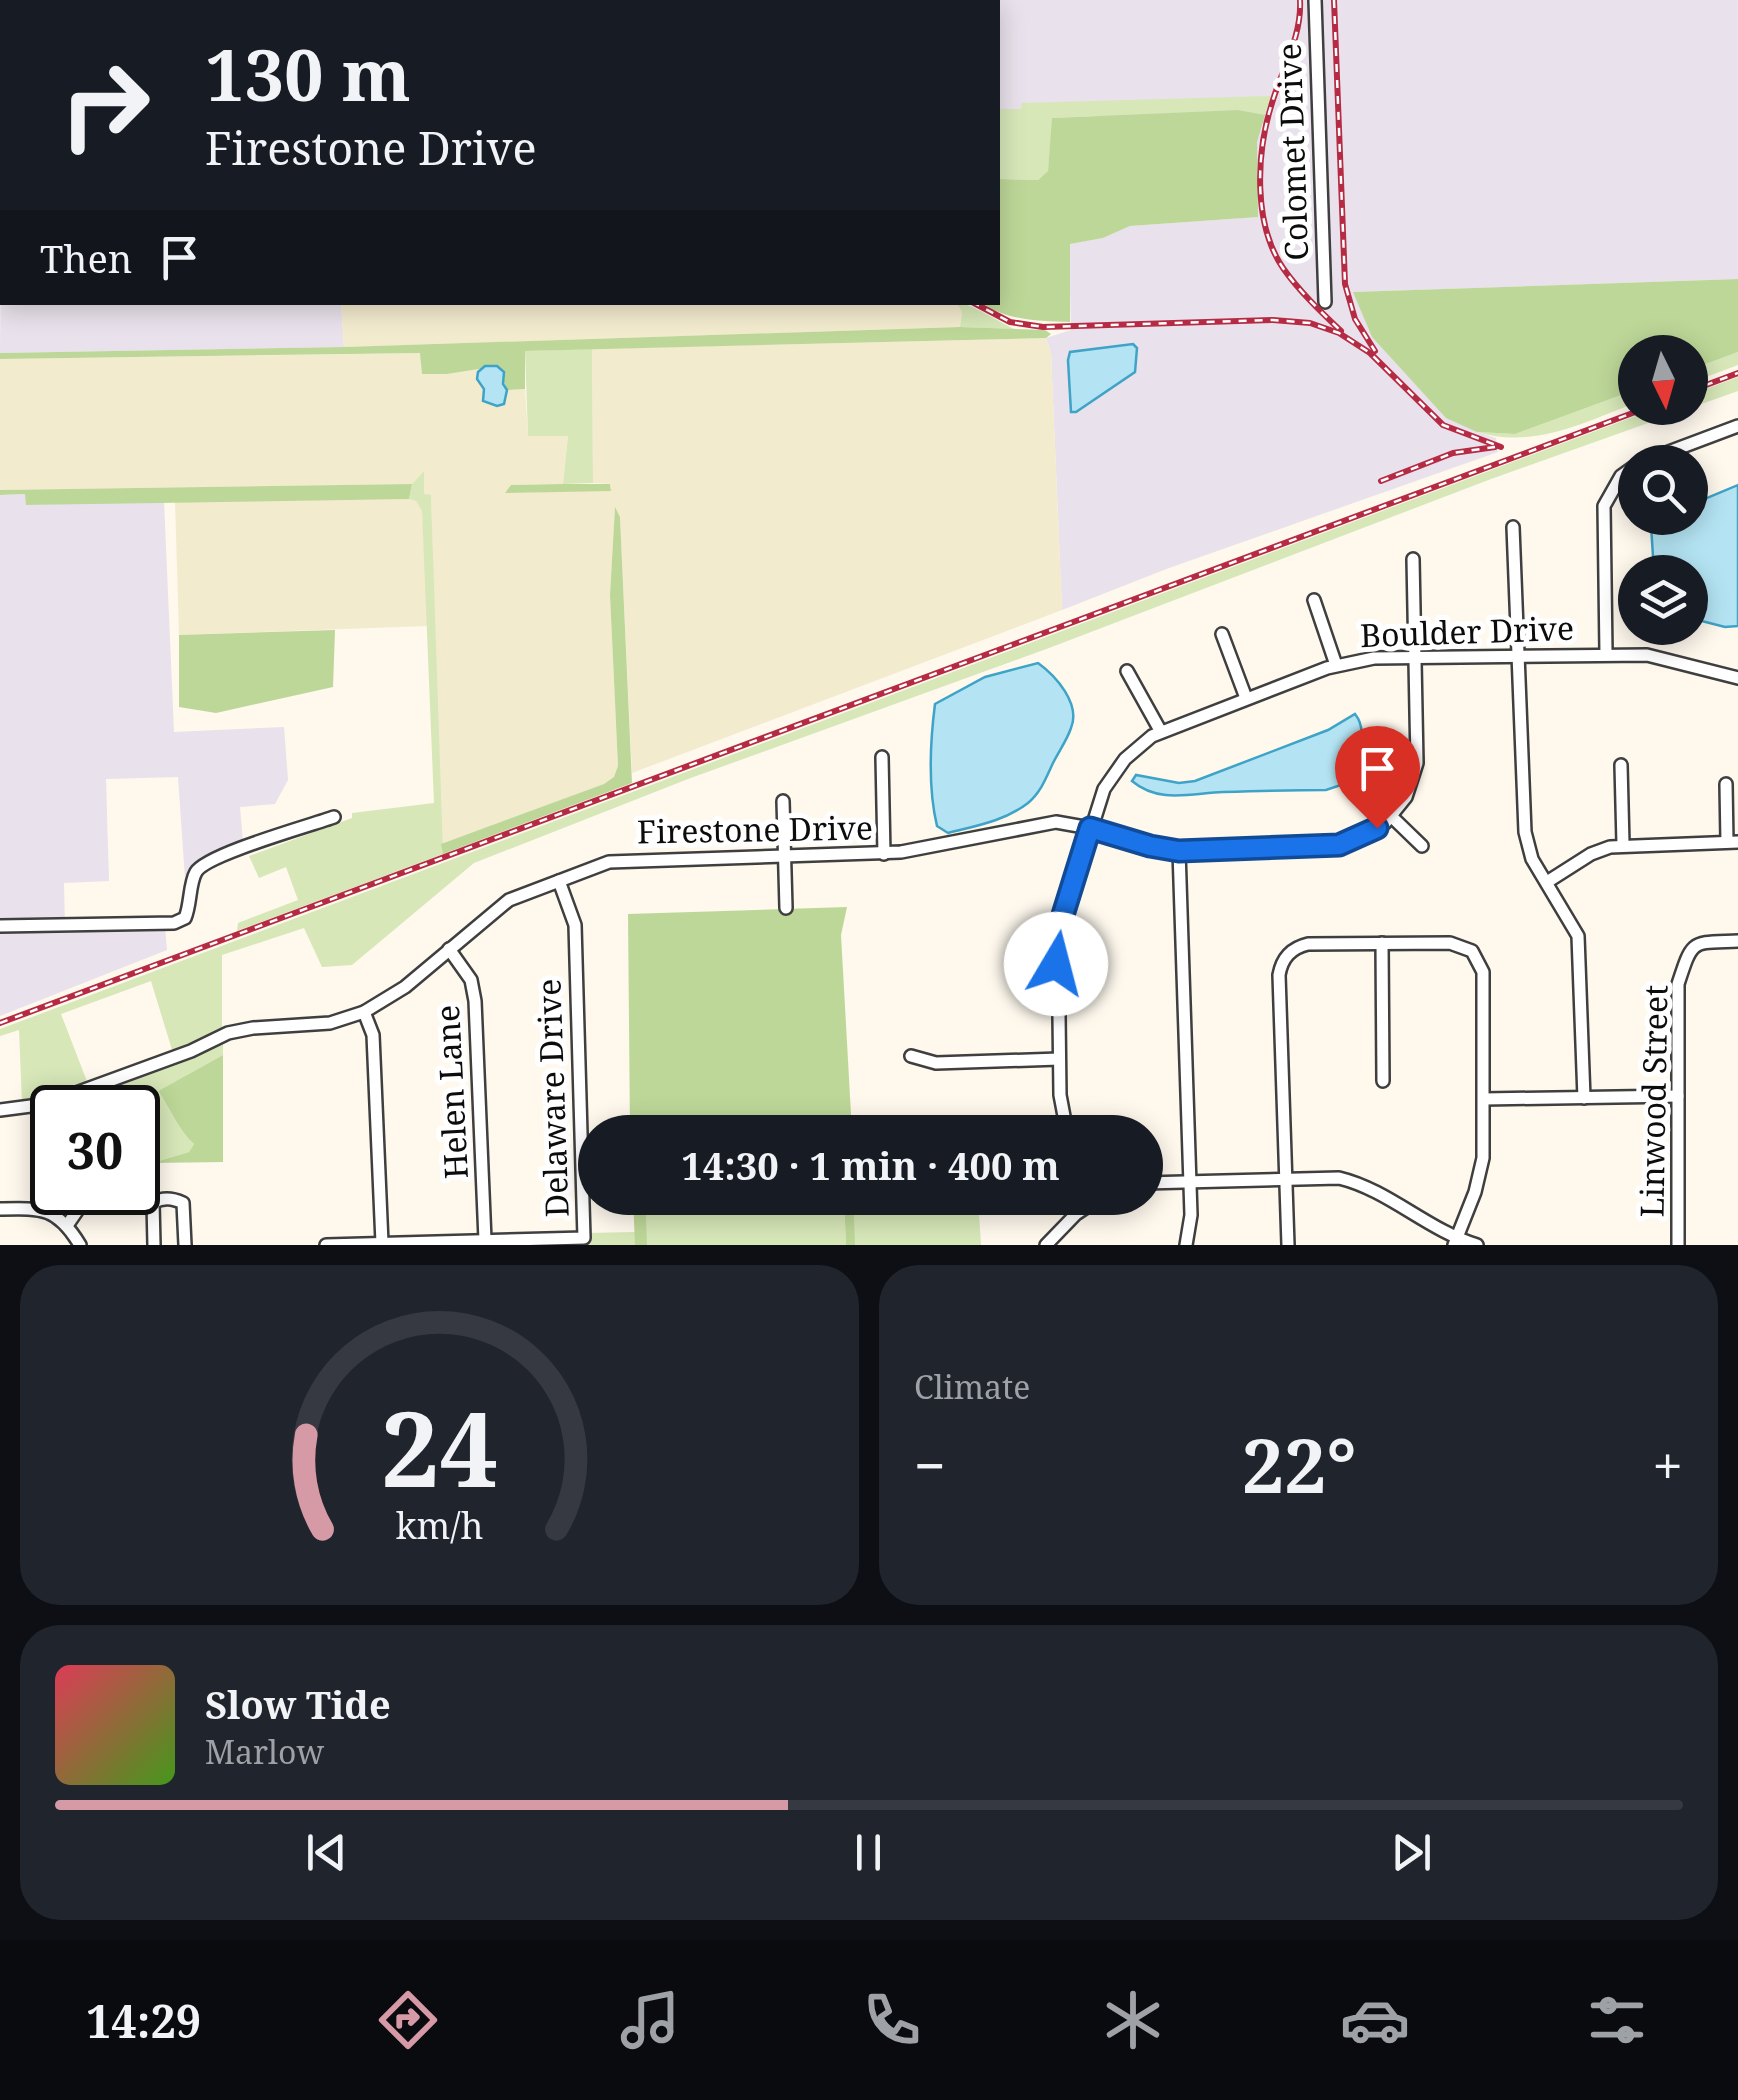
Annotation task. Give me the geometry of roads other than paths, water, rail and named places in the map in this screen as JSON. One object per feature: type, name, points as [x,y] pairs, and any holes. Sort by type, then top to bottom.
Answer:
[{"type":"street","name":"Colomet Drive","points":[[1315,0],[1325,302]]},
{"type":"street","points":[[1687,445],[1738,426]]},
{"type":"street","points":[[1606,654],[1604,506],[1618,483]]},
{"type":"street","points":[[1513,528],[1524,832],[1532,859],[1572,922],[1581,954],[1584,1098]]},
{"type":"street","name":"Firestone Drive","points":[[0,1110],[46,1104],[191,1051],[228,1033],[330,1023],[364,1012],[405,988],[509,900],[620,860],[884,854],[1056,822],[1179,851],[1339,845],[1361,838],[1391,816],[1410,789],[1418,764],[1413,559]]},
{"type":"street","points":[[1314,600],[1336,666]]},
{"type":"street","points":[[1222,634],[1246,698]]},
{"type":"street","name":"Boulder Drive","points":[[1065,1115],[1059,1059],[1058,935],[1104,789],[1119,765],[1141,744],[1160,732],[1246,698],[1359,659],[1646,654],[1738,678]]},
{"type":"street","points":[[1128,670],[1160,732]]},
{"type":"street","points":[[882,758],[884,854]]},
{"type":"street","points":[[1621,765],[1623,844]]},
{"type":"street","points":[[1546,882],[1591,854],[1623,844],[1733,842],[1726,784]]},
{"type":"street","points":[[783,802],[786,908]]},
{"type":"street","points":[[1391,816],[1422,846]]},
{"type":"street","points":[[0,926],[174,923],[185,918],[195,875],[205,865],[334,817]]},
{"type":"street","points":[[1179,851],[1190,1181],[1186,1245]]},
{"type":"street","name":"Delaware Drive","points":[[326,1245],[584,1238],[575,925],[559,881]]},
{"type":"street","name":"Linwood Street","points":[[1678,1245],[1678,984],[1689,950],[1700,942],[1738,941]]},
{"type":"street","points":[[1382,943],[1383,1080]]},
{"type":"street","points":[[1288,1245],[1280,968],[1288,954],[1300,946],[1382,943],[1458,944],[1477,957],[1483,972],[1480,1175],[1456,1242]]},
{"type":"street","name":"Helen Lane","points":[[449,949],[465,969],[475,1001],[485,1240]]},
{"type":"street","points":[[364,1012],[373,1034],[382,1243]]},
{"type":"street","points":[[911,1056],[936,1063],[1059,1059]]},
{"type":"street","points":[[1484,1099],[1678,1096]]},
{"type":"street","points":[[1163,1183],[1322,1176],[1378,1193],[1456,1242],[1477,1245]]},
{"type":"street","points":[[154,1245],[154,1203],[173,1199],[183,1203],[185,1245]]},
{"type":"street","points":[[0,1209],[35,1208],[68,1224],[80,1245]]},
{"type":"street","points":[[68,1224],[74,1215]]},
{"type":"street","points":[[1046,1245],[1075,1215]]},
{"type":"water","points":[[1133,344],[1137,348],[1135,372],[1071,412],[1070,352]]},
{"type":"water","points":[[485,366],[497,366],[504,372],[504,404],[483,401],[484,389],[477,379]]},
{"type":"water","points":[[1738,485],[1738,626],[1708,623],[1708,555],[1653,555],[1652,535],[1708,535],[1708,498]]},
{"type":"water","points":[[1038,663],[1065,691],[1073,710],[1067,737],[1043,784],[1028,803],[1010,814],[948,833],[937,826],[932,796],[935,704],[985,677]]},
{"type":"water","points":[[1355,714],[1362,731],[1358,750],[1341,785],[1326,790],[1176,796],[1153,793],[1132,781],[1136,775],[1179,783],[1195,781],[1328,730]]},
{"type":"railway","points":[[1300,0],[1295,39],[1272,103],[1263,144],[1262,210],[1266,231],[1283,268],[1341,331]]},
{"type":"railway","points":[[1334,0],[1345,284],[1355,319],[1375,351]]},
{"type":"railway","points":[[978,305],[1010,322],[1043,327],[1273,320],[1310,323],[1339,333],[1370,353],[1443,425],[1501,447]]},
{"type":"railway","points":[[1708,384],[1738,373]]},
{"type":"railway","points":[[0,1023],[1618,418]]},
{"type":"railway","points":[[1381,481],[1453,453],[1495,447]]}]
